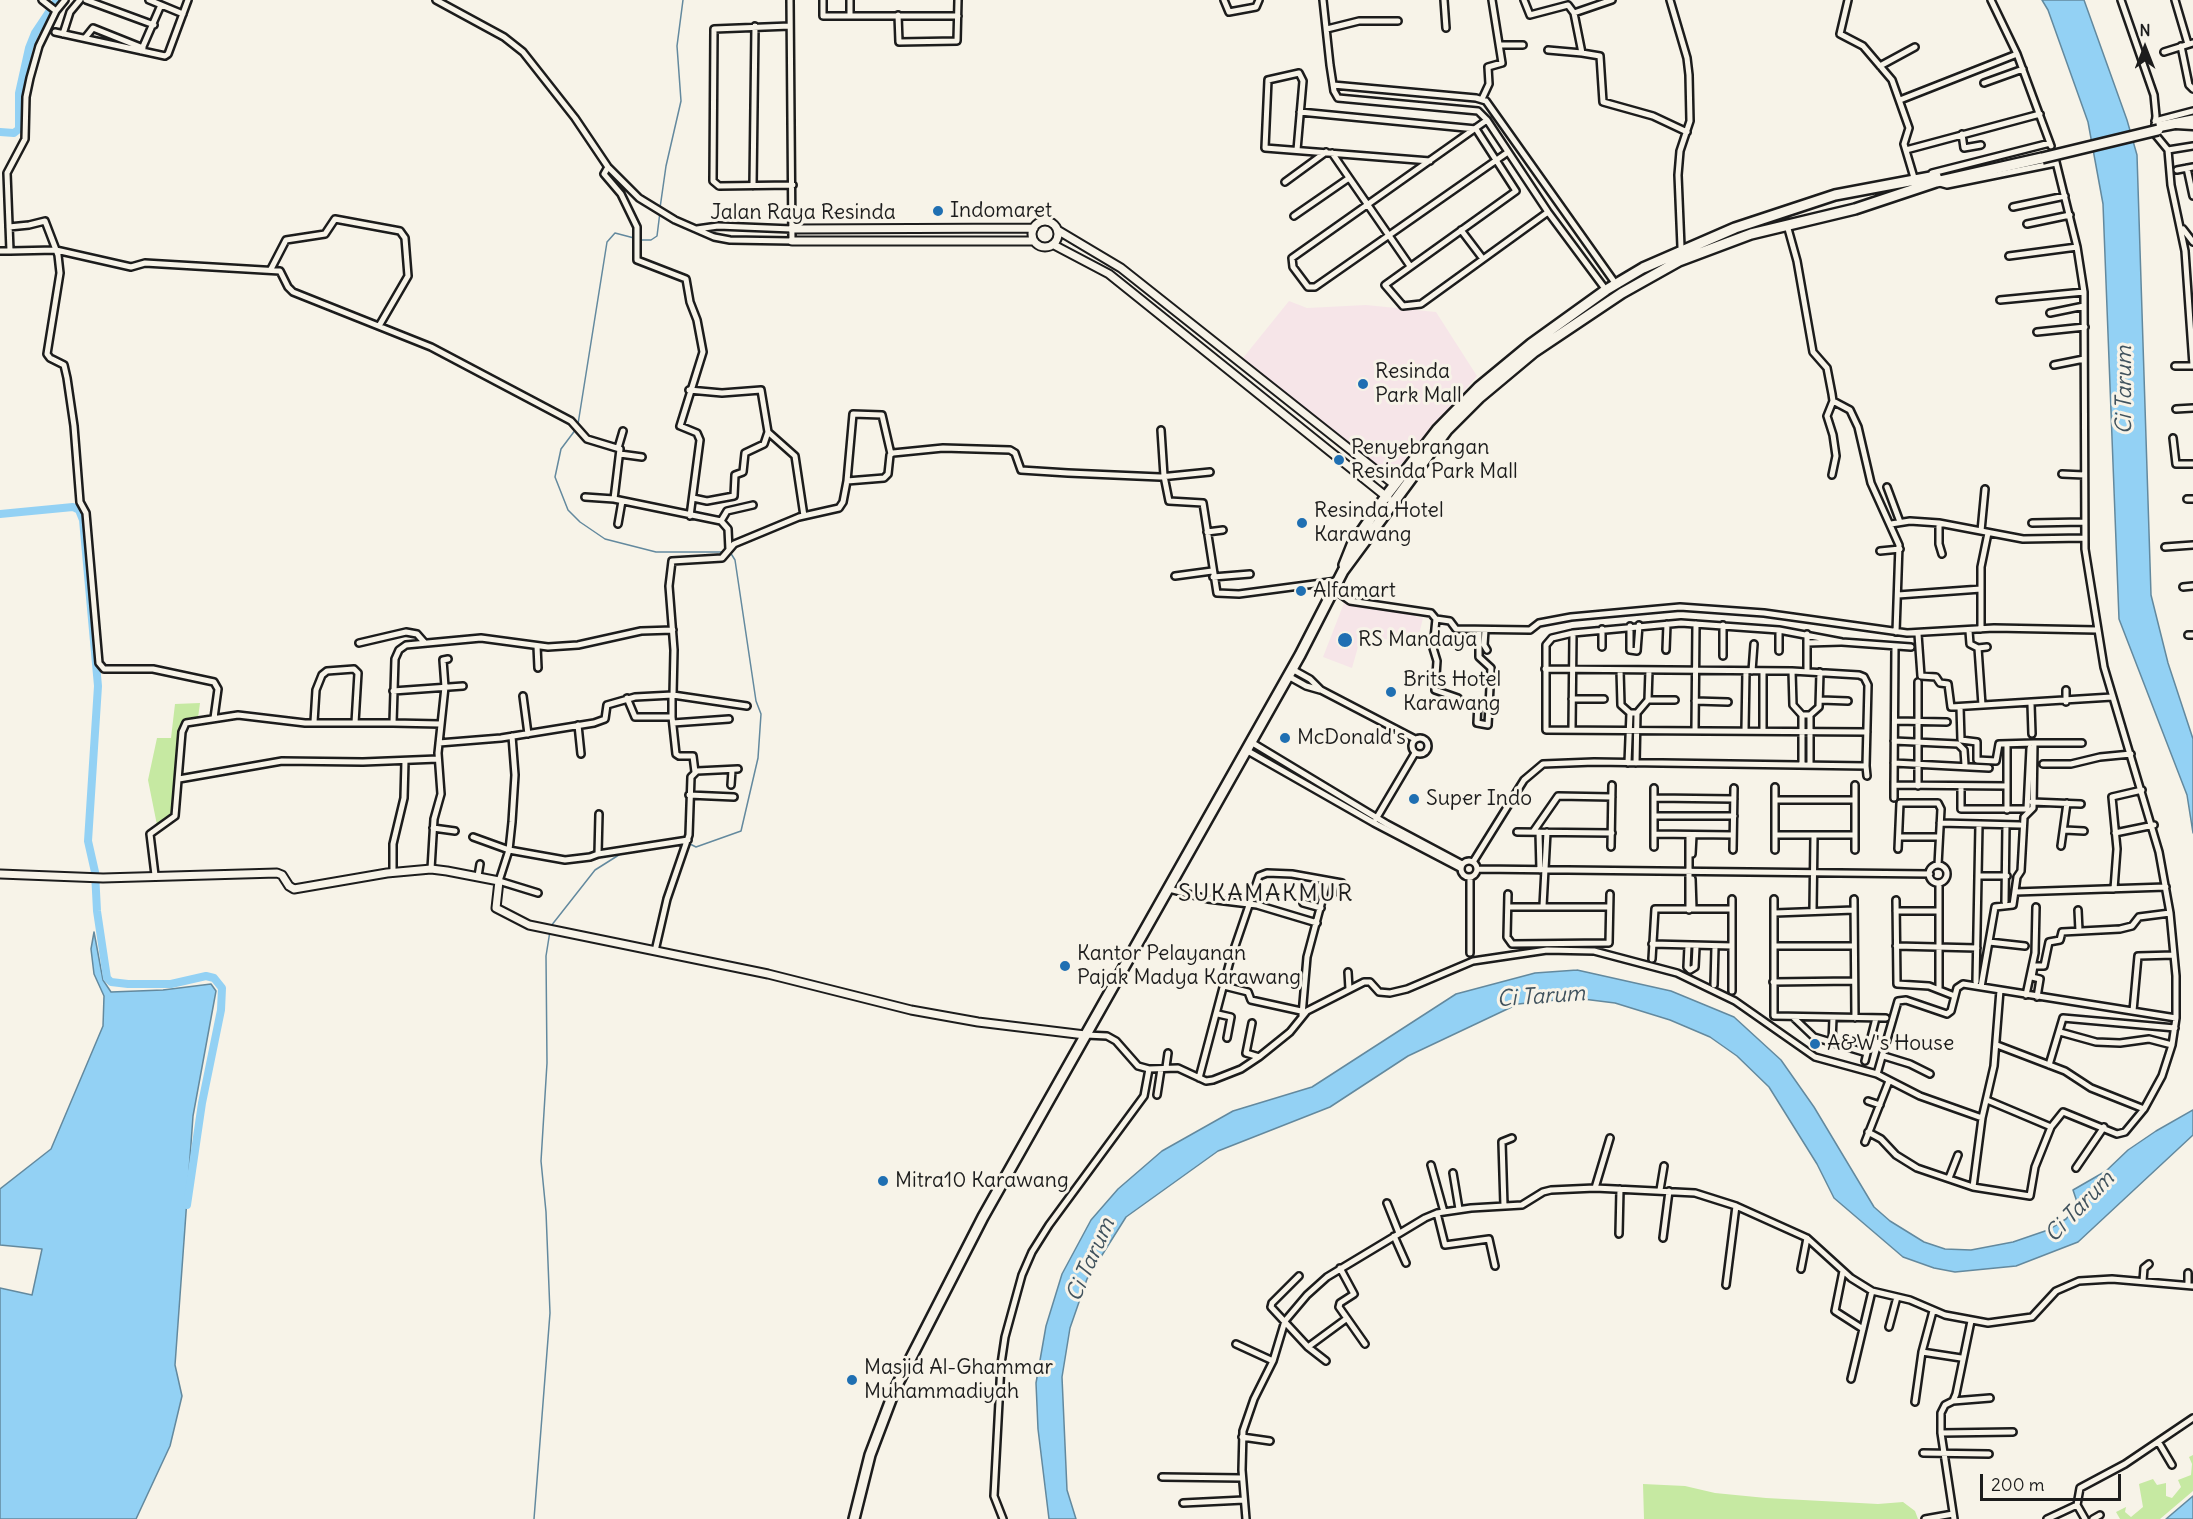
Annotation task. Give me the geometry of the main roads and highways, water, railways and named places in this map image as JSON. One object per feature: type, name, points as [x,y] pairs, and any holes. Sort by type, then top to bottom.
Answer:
[{"type":"main road","points":[[2176,124],[2193,118]]},
{"type":"main road","points":[[854,1519],[870,1455],[907,1362],[983,1217],[1290,672],[1343,571],[1352,545],[1447,430],[1492,386],[1552,339],[1633,286],[1668,267],[1744,236],[1855,209],[1936,182],[2158,124],[2193,126]]},
{"type":"main road","points":[[1390,499],[1437,430],[1479,387],[1531,344],[1599,295],[1643,268],[1735,228],[1826,197],[2041,155]]},
{"type":"main road","points":[[1848,192],[1841,199],[1841,204],[1855,209]]},
{"type":"main road","points":[[1826,197],[1833,204],[1832,211],[1827,216]]},
{"type":"water","name":"Ci Tarum","points":[[2042,0],[2084,0],[2127,120],[2137,155],[2151,595],[2168,663],[2193,739],[2193,833],[2187,795],[2119,619],[2103,204],[2088,122],[2048,10]]},
{"type":"water","points":[[94,932],[103,980],[111,992],[163,990],[211,984],[216,991],[193,1116],[175,1365],[182,1396],[170,1446],[136,1519],[0,1519],[0,1288],[32,1295],[42,1249],[0,1245],[0,1189],[51,1149],[103,1026],[104,996],[94,974],[91,949]]},
{"type":"water","name":"Ci Tarum","points":[[1577,970],[1671,991],[1734,1017],[1781,1060],[1814,1107],[1874,1207],[1890,1221],[1924,1242],[1945,1249],[1971,1250],[2013,1242],[2048,1230],[2066,1219],[2078,1205],[2073,1190],[2106,1171],[2128,1150],[2156,1131],[2193,1110],[2193,1135],[2078,1242],[2016,1266],[1955,1272],[1934,1268],[1903,1257],[1834,1198],[1817,1164],[1769,1087],[1737,1056],[1710,1037],[1670,1020],[1615,1003],[1575,998],[1518,1004],[1408,1056],[1330,1107],[1218,1151],[1126,1217],[1087,1279],[1070,1328],[1062,1377],[1067,1490],[1076,1519],[1049,1519],[1038,1429],[1036,1383],[1046,1326],[1062,1274],[1091,1220],[1118,1189],[1162,1151],[1233,1111],[1312,1087],[1456,994],[1535,973]]},
{"type":"water","points":[[2193,1496],[2193,1519],[2166,1519]]},
{"type":"waterway","points":[[0,132],[14,133],[19,129],[19,93],[29,48],[35,33],[57,0]]},
{"type":"waterway","points":[[660,208],[666,166],[681,101],[677,46],[683,0]]},
{"type":"waterway","points":[[639,240],[651,240],[657,236],[660,212]]},
{"type":"waterway","points":[[578,424],[607,242],[615,233],[634,238]]},
{"type":"waterway","points":[[576,429],[561,449],[555,477],[568,510],[580,522],[605,539],[656,552],[725,552]]},
{"type":"waterway","points":[[0,514],[73,507],[79,510],[83,520],[98,686],[88,841],[95,872],[97,911],[107,978],[111,982],[128,984],[171,984],[206,976],[214,978],[222,988],[221,1010],[202,1103],[187,1205]]},
{"type":"waterway","points":[[688,843],[696,847],[741,831],[758,758],[761,714],[756,701],[735,560],[730,552]]},
{"type":"waterway","points":[[551,926],[595,870],[622,853]]},
{"type":"waterway","points":[[534,1519],[550,1313],[546,1212],[541,1161],[547,1063],[546,956],[550,931]]},
{"type":"place","name":"Indomaret","points":[[938,211]]},
{"type":"place","name":"Resinda Park Mall","points":[[1363,384]]},
{"type":"place","name":"Penyebrangan Resinda Park Mall","points":[[1339,460]]},
{"type":"place","name":"Resinda Hotel Karawang","points":[[1302,523]]},
{"type":"place","name":"Alfamart","points":[[1301,591]]},
{"type":"place","name":"RS Mandaya","points":[[1345,640]]},
{"type":"place","name":"Brits Hotel Karawang","points":[[1391,692]]},
{"type":"place","name":"McDonald's","points":[[1285,738]]},
{"type":"place","name":"Super Indo","points":[[1414,799]]},
{"type":"place","name":"Kantor Pelayanan Pajak Madya Karawang","points":[[1065,966]]},
{"type":"place","name":"A&W's House","points":[[1815,1044]]},
{"type":"place","name":"Mitra10 Karawang","points":[[883,1181]]},
{"type":"place","name":"Masjid Al-Ghammar Muhammadiyah","points":[[852,1380]]},
{"type":"district","name":"SUKAMAKMUR","points":[[1266,894]]}]
